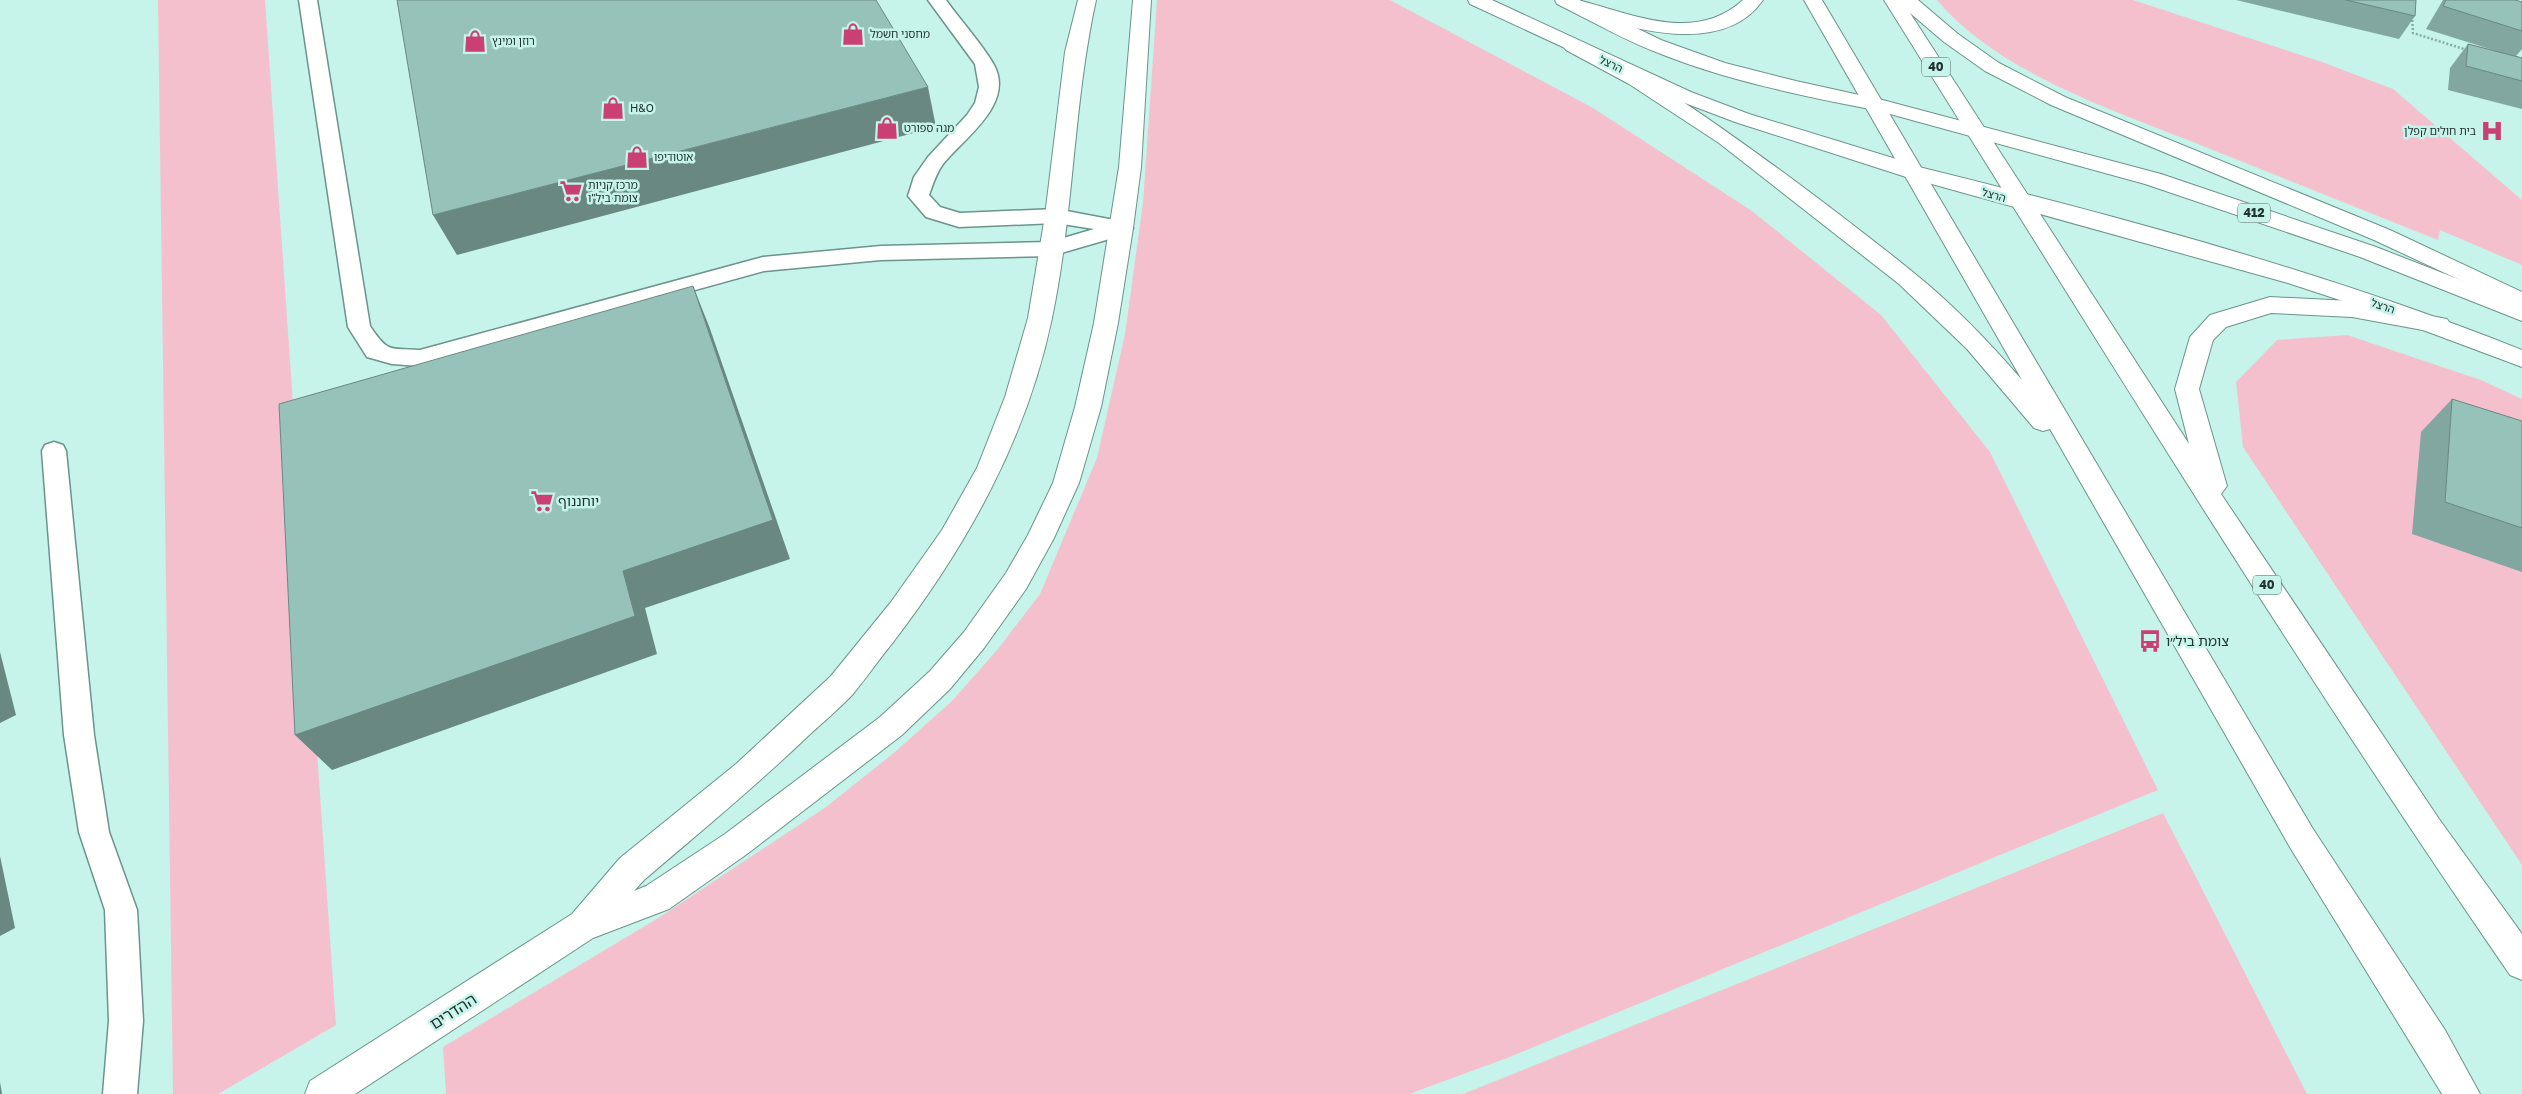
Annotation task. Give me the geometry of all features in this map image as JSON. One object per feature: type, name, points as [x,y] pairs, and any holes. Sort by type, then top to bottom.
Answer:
[{"type":"main road","points":[[582,926],[632,869],[748,774],[842,685],[901,610],[952,536],[990,468],[1018,397],[1040,318],[1056,216],[1075,52],[1087,0]]},
{"type":"main road","points":[[582,926],[657,898],[736,844],[891,726],[940,680],[974,640],[1016,581],[1066,483],[1088,406],[1106,323],[1122,228],[1130,167],[1142,0]]},
{"type":"main road","name":"הרצל","points":[[1477,0],[1684,96],[1742,118],[1911,171],[2278,272],[2439,325],[2522,359]]},
{"type":"main road","points":[[1571,3],[1629,22],[1693,29],[1722,23],[1742,13],[1754,0]]},
{"type":"main road","points":[[1813,0],[2302,839],[2432,1043],[2462,1094]]},
{"type":"main road","name":"40","points":[[1893,0],[2226,523],[2428,829],[2522,963]]},
{"type":"main road","points":[[1908,0],[1951,38],[1992,67],[2058,101],[2382,235],[2522,301]]},
{"type":"main road","points":[[1571,3],[1665,49],[1723,70],[1788,87],[1875,104]]},
{"type":"main road","points":[[1573,46],[1636,80],[1726,139],[1907,279],[1976,343],[2091,478]]},
{"type":"main road","name":"412","points":[[1875,104],[2070,156],[2198,194],[2368,252],[2522,313]]},
{"type":"main road","points":[[2226,523],[2188,389],[2202,337],[2218,321],[2270,305],[2352,309],[2439,325]]},
{"type":"main road","name":"ההדרים","points":[[323,1094],[582,926]]},
{"type":"lane","points":[[308,0],[359,327],[375,351],[392,356],[420,358],[763,264],[809,258],[882,253],[1051,250],[1122,228]]},
{"type":"lane","points":[[937,0],[986,67],[988,99],[978,117],[941,152],[930,166],[921,182],[918,196],[933,212],[959,220],[1056,216],[1122,228]]},
{"type":"lane","points":[[54,451],[80,735],[94,832],[121,910],[126,1021],[120,1094]]},
{"type":"path","points":[[2411,10],[2413,33],[2467,50]]},
{"type":"shaded area","points":[[158,0],[265,0],[336,1025],[218,1094],[173,1094]]},
{"type":"shaded area","points":[[1157,0],[1390,0],[1593,108],[1752,211],[1881,315],[1990,452],[2158,790],[1507,1058],[1409,1094],[446,1094],[443,1047],[660,917],[826,807],[895,752],[952,701],[998,649],[1040,594],[1097,458],[1125,334],[1143,203]]},
{"type":"shaded area","points":[[1937,0],[2133,0],[2322,62],[2393,89],[2522,200],[2522,265],[2440,230],[2438,240],[2096,104],[2025,69],[1992,49],[1962,26]]},
{"type":"shaded area","points":[[2347,335],[2481,380],[2522,399],[2522,865],[2243,447],[2236,382],[2277,340]]},
{"type":"shaded area","points":[[2163,813],[2307,1094],[1463,1094]]},
{"type":"building","name":"מרכז קניות צומת ביל\"ו","points":[[397,0],[876,0],[928,87],[433,215]]},
{"type":"building","points":[[2346,0],[2416,0],[2415,16]]},
{"type":"building","points":[[2446,0],[2515,0],[2522,2],[2522,31],[2443,6]]},
{"type":"building","points":[[2468,44],[2522,58],[2522,81],[2466,66]]},
{"type":"building","name":"יוחננוף","points":[[693,286],[773,520],[623,571],[635,616],[295,735],[279,404]]},
{"type":"building","points":[[2452,399],[2522,421],[2522,528],[2445,502]]},
{"type":"place","name":"מחסני חשמל","points":[[853,34]]},
{"type":"place","name":"רוזן ומינץ","points":[[475,41]]},
{"type":"place","name":"H&O","points":[[613,108]]},
{"type":"place","name":"מגה ספורט","points":[[887,128]]},
{"type":"place","name":"בית חולים קפלן","points":[[2492,131]]},
{"type":"place","name":"אוטודיפו","points":[[637,157]]},
{"type":"place","name":"מרכז קניות צומת ביל\"ו","points":[[571,191]]},
{"type":"place","name":"יוחננוף","points":[[542,501]]},
{"type":"place","name":"צומת ביל״ו","points":[[2150,641]]}]
